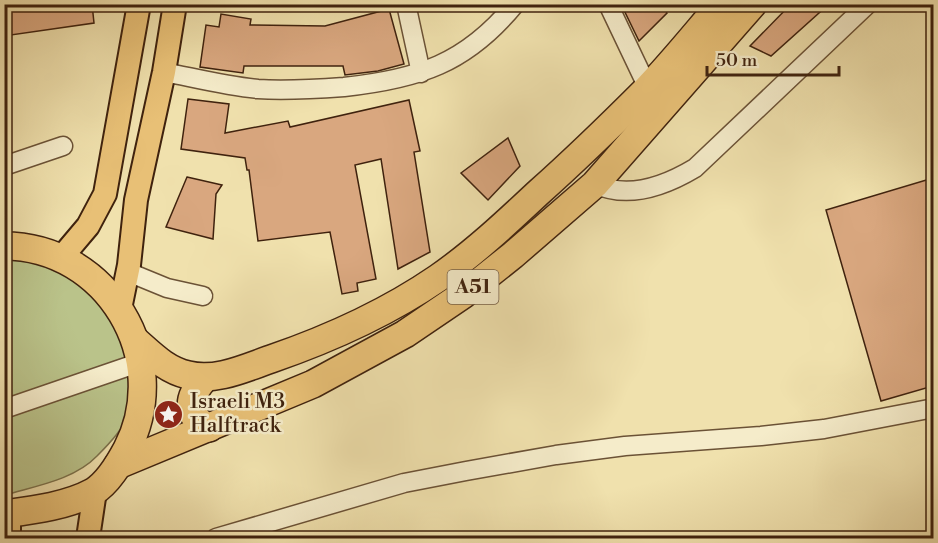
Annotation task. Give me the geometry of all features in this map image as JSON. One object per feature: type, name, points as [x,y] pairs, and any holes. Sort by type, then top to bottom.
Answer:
[{"type":"highway","name":"A51","points":[[138,352],[167,368],[206,378],[287,354],[339,333],[384,311],[437,278],[492,236],[648,88],[721,4]]},
{"type":"highway","name":"A51","points":[[118,465],[313,384],[405,334],[464,294],[595,184],[753,4]]},
{"type":"highway","name":"A51","points":[[4,246],[22,246],[62,258],[104,288],[120,309],[138,352],[143,388],[140,413],[132,438],[118,465],[94,491],[8,522]]},
{"type":"highway","points":[[206,378],[194,390],[191,401],[193,413],[199,423],[209,428]]},
{"type":"main road","points":[[62,258],[88,226],[105,194],[139,4]]},
{"type":"main road","points":[[120,309],[128,272],[136,200],[164,72],[175,4]]},
{"type":"main road","points":[[88,538],[94,491]]},
{"type":"street","points":[[406,4],[421,73]]},
{"type":"street","points":[[164,72],[232,86],[259,89],[321,89],[383,82],[421,73],[471,48],[490,32],[515,4]]},
{"type":"street","points":[[608,4],[648,88]]},
{"type":"street","points":[[595,184],[620,192],[650,189],[695,168],[868,4]]},
{"type":"street","points":[[4,166],[63,146]]},
{"type":"street","points":[[128,272],[167,288],[203,296]]},
{"type":"street","points":[[4,409],[138,352]]},
{"type":"street","points":[[216,538],[404,483],[466,471],[556,455],[625,446],[824,429],[933,408]]},
{"type":"green space","points":[[5,258],[32,261],[57,270],[79,283],[98,300],[113,321],[123,344],[128,370],[127,414],[124,424],[97,456],[66,477],[5,495]]},
{"type":"building","points":[[4,4],[92,4],[94,23],[4,36]]},
{"type":"building","points":[[621,4],[662,4],[667,13],[639,41]]},
{"type":"building","points":[[791,4],[829,4],[771,56],[750,46]]},
{"type":"building","points":[[389,9],[404,64],[378,71],[345,75],[343,66],[244,66],[243,73],[200,67],[206,25],[219,27],[221,14],[251,19],[250,25],[325,26]]},
{"type":"building","points":[[188,99],[229,104],[225,133],[288,121],[290,127],[409,100],[420,151],[414,152],[430,252],[398,269],[381,159],[355,165],[376,279],[357,283],[358,291],[342,294],[330,232],[258,241],[249,170],[247,170],[245,158],[181,149]]},
{"type":"building","points":[[508,138],[520,166],[488,200],[461,173]]},
{"type":"building","points":[[187,177],[222,185],[216,194],[213,239],[166,227]]},
{"type":"building","points":[[933,178],[933,386],[881,401],[826,210]]},
{"type":"place","name":"Israeli M3 Halftrack","points":[[169,414]]}]
